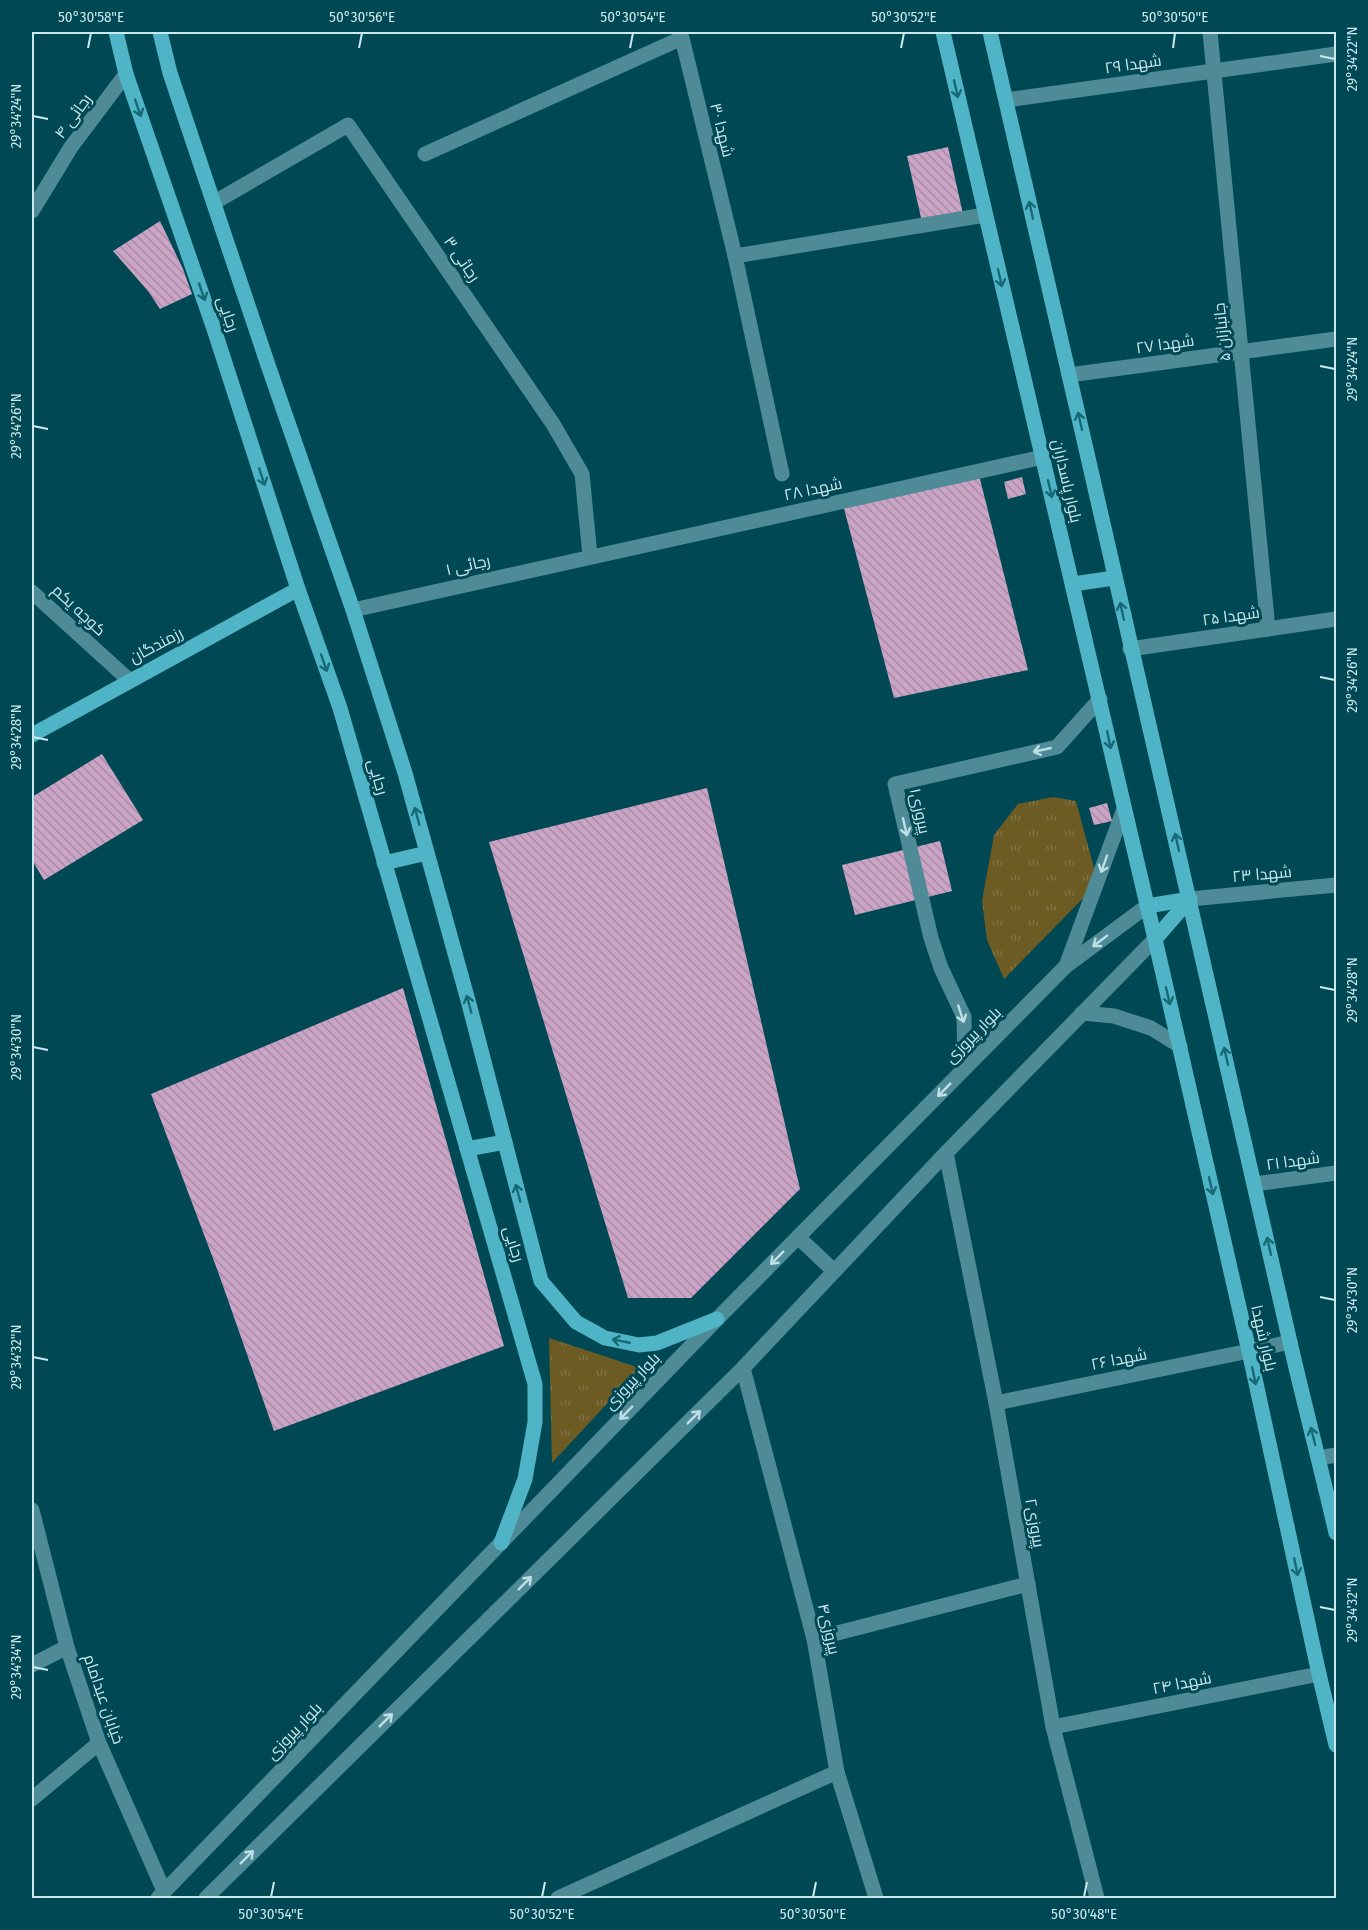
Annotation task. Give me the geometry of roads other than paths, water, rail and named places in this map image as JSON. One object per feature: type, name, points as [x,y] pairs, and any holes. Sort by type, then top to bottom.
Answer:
[{"type":"main road","name":"رجایی","points":[[116,32],[126,74],[214,329],[298,589],[340,708],[535,1384],[535,1422],[525,1479],[501,1543]]},
{"type":"main road","name":"رجایی","points":[[160,32],[170,73],[353,610],[405,773],[541,1281],[576,1322],[605,1338],[639,1345],[657,1342],[717,1319]]},
{"type":"main road","name":"بلوار پاسداران","points":[[943,32],[1155,939]]},
{"type":"main road","name":"بلوار پاسداران","points":[[990,32],[1130,649],[1190,899]]},
{"type":"main road","points":[[1073,585],[1114,578]]},
{"type":"main road","name":"رزمندگان","points":[[32,735],[298,589]]},
{"type":"main road","points":[[384,863],[427,853]]},
{"type":"main road","points":[[1147,906],[1190,899]]},
{"type":"main road","points":[[1155,939],[1190,899]]},
{"type":"main road","name":"بلوار شهدا","points":[[1190,899],[1336,1533]]},
{"type":"main road","name":"بلوار شهدا","points":[[1155,939],[1336,1745]]},
{"type":"main road","points":[[467,1149],[505,1142]]},
{"type":"street","name":"جانبازان ۵","points":[[1210,32],[1268,629]]},
{"type":"street","name":"شهدا ۳۰","points":[[425,154],[681,35],[735,256],[782,474]]},
{"type":"street","name":"شهدا ۲۹","points":[[1006,100],[1336,54]]},
{"type":"street","name":"رجائی ۴","points":[[32,211],[71,147],[126,74]]},
{"type":"street","name":"رجائی ۳","points":[[215,202],[348,125],[553,424],[582,474],[590,556]]},
{"type":"street","points":[[735,256],[985,215]]},
{"type":"street","name":"شهدا ۲۷","points":[[1069,375],[1336,339]]},
{"type":"street","name":"شهدا ۲۸","points":[[590,556],[1043,457]]},
{"type":"street","name":"رجائی ۱","points":[[353,610],[590,556]]},
{"type":"street","name":"کوچه یکم","points":[[32,592],[129,680]]},
{"type":"street","name":"شهدا ۲۵","points":[[1130,649],[1336,619]]},
{"type":"street","name":"پیروزی۱","points":[[965,1068],[964,1017],[941,968],[931,938],[895,784],[1057,747],[1100,699]]},
{"type":"street","points":[[1066,966],[1124,809]]},
{"type":"street","name":"شهدا ۲۳","points":[[1190,899],[1336,885]]},
{"type":"street","name":"بلوار پیروزی","points":[[161,1895],[717,1319],[1066,966],[1147,906]]},
{"type":"street","points":[[206,1899],[743,1368],[946,1153],[1155,939]]},
{"type":"street","points":[[1082,1013],[1114,1016],[1152,1028],[1180,1046]]},
{"type":"street","name":"پیروزی۲","points":[[946,1153],[996,1403],[1053,1727],[1097,1899]]},
{"type":"street","name":"شهدا ۲۱","points":[[1255,1184],[1336,1173]]},
{"type":"street","points":[[798,1237],[834,1271]]},
{"type":"street","name":"شهدا ۲۶","points":[[996,1403],[1249,1352],[1290,1341]]},
{"type":"street","name":"پیروزی۴","points":[[743,1368],[814,1639],[837,1772],[876,1899]]},
{"type":"street","points":[[1319,1458],[1336,1455]]},
{"type":"street","name":"خیابان عبدامام","points":[[32,1510],[67,1647],[99,1743],[161,1895]]},
{"type":"street","points":[[814,1639],[1028,1584]]},
{"type":"street","points":[[32,1665],[67,1647]]},
{"type":"street","name":"شهدا ۲۴","points":[[1053,1727],[1319,1674]]},
{"type":"street","points":[[32,1799],[99,1743]]},
{"type":"street","points":[[558,1899],[837,1772]]}]
